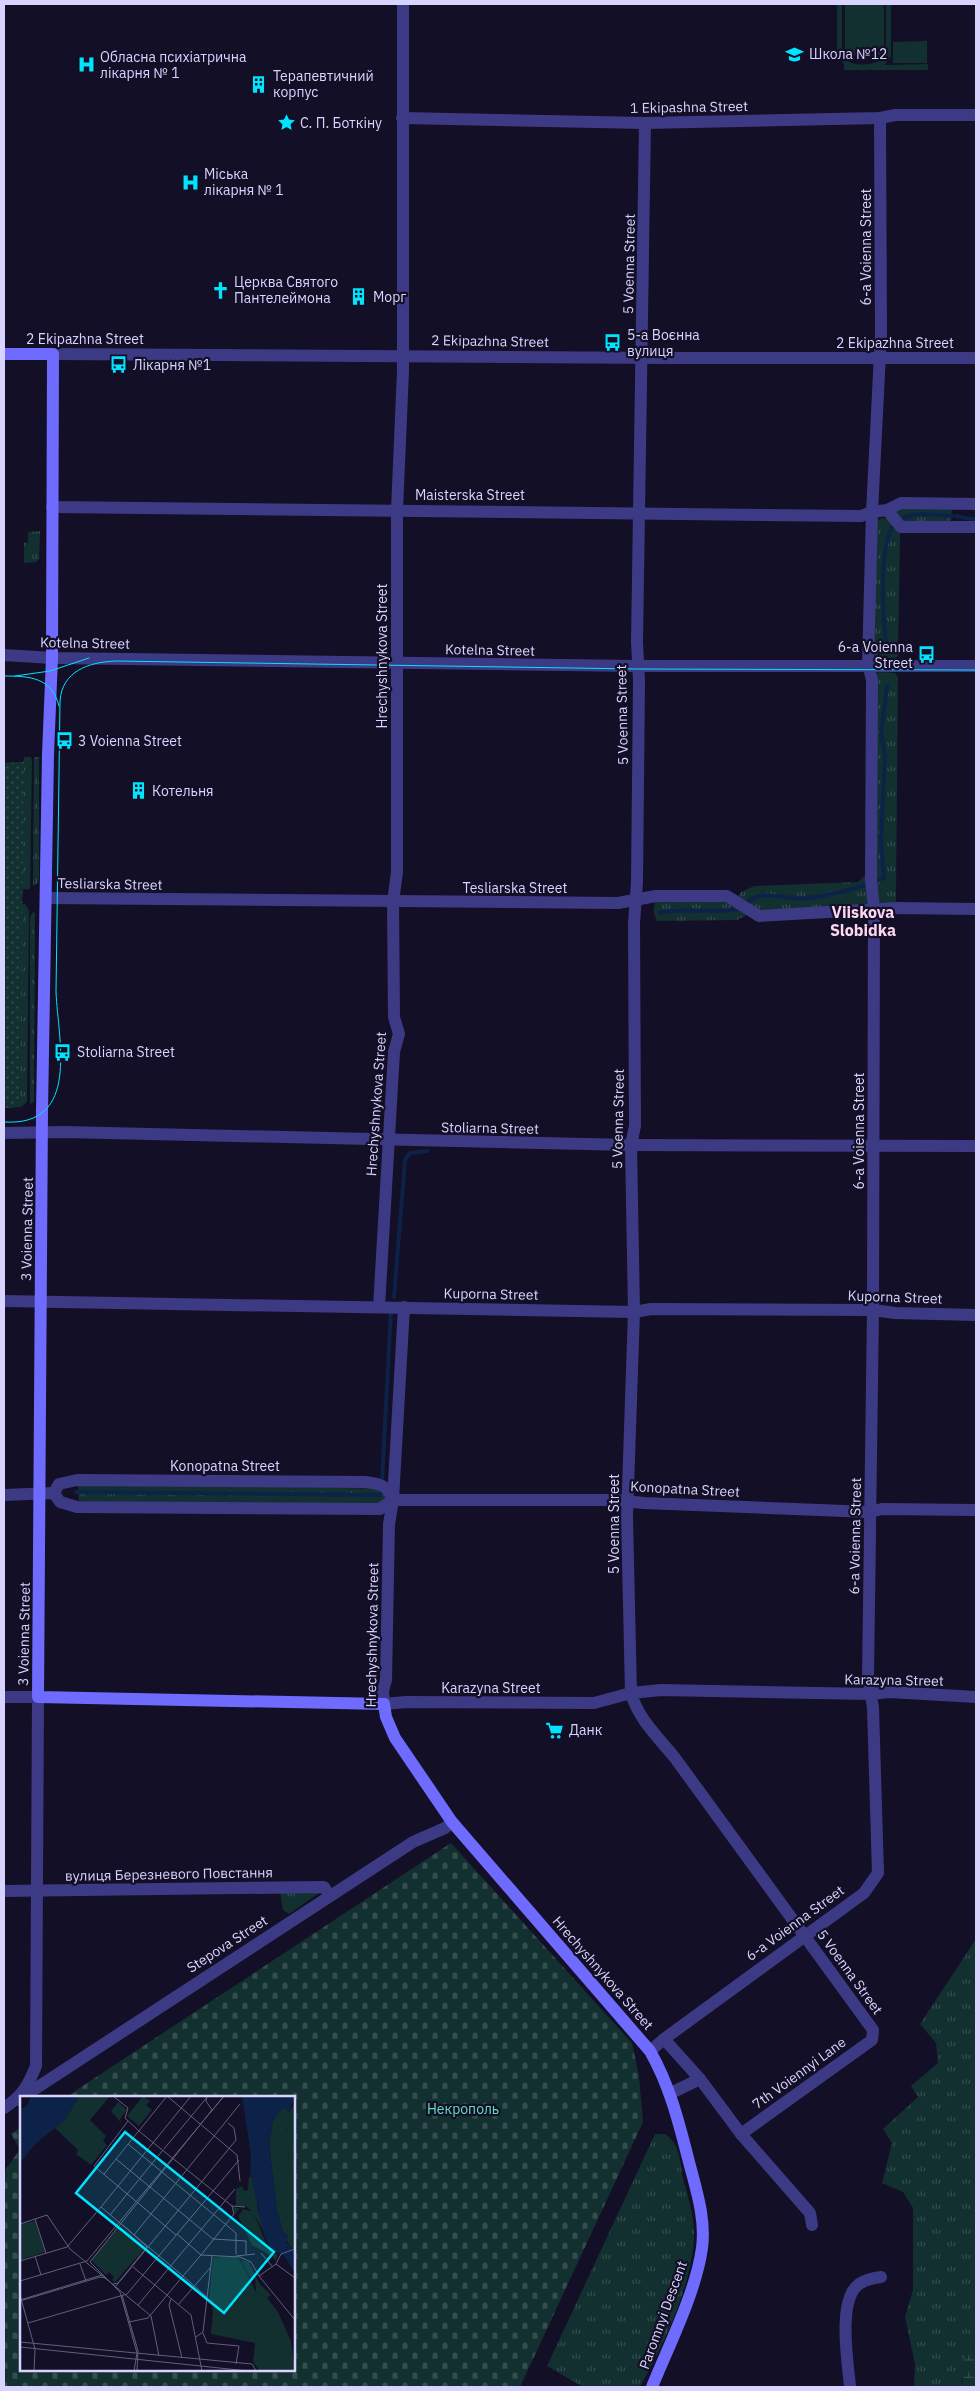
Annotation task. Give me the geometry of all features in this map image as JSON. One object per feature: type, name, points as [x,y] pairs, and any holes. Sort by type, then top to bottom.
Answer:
[{"type":"main road","name":"2 Ekipazhna Street","points":[[4,354],[53,354]]},
{"type":"main road","name":"3 Voienna Street","points":[[38,1697],[42,1132],[48,745],[52,658],[53,354]]},
{"type":"main road","name":"Karazyna Street","points":[[38,1697],[384,1704]]},
{"type":"main road","name":"Hrechyshnykova Street","points":[[384,1704],[386,1717],[395,1738],[452,1822],[650,2051],[671,2094],[674,2107]]},
{"type":"main road","name":"Paromnyi Descent","points":[[652,2387],[695,2278],[702,2247],[703,2226],[700,2203],[674,2107]]},
{"type":"street","name":"Hrechyshnykova Street","points":[[379,1307],[394,1052],[399,1034],[394,1017],[393,902],[397,872],[397,510],[403,355],[403,4]]},
{"type":"street","name":"1 Ekipashna Street","points":[[402,118],[645,123],[880,118],[895,115],[976,115]]},
{"type":"street","name":"6-a Voienna Street","points":[[664,2039],[864,1892],[878,1873],[873,1708],[868,1677],[874,1145],[874,909],[871,880],[872,680],[869,667],[872,512],[880,358],[880,118]]},
{"type":"street","name":"5 Voenna Street","points":[[645,123],[638,512],[637,666],[639,691],[635,1126],[631,1145],[634,1312],[628,1502],[631,1693],[635,1707],[641,1717],[675,1758],[870,2024],[873,2036]]},
{"type":"street","name":"2 Ekipazhna Street","points":[[53,354],[976,358]]},
{"type":"street","name":"Maisterska Street","points":[[52,507],[638,512],[862,516],[872,512],[887,510],[901,504],[976,504]]},
{"type":"street","points":[[887,510],[901,527],[976,527]]},
{"type":"street","name":"Kotelna Street","points":[[4,655],[52,658],[396,664],[976,666]]},
{"type":"street","name":"Tesliarska Street","points":[[46,898],[618,903],[656,896],[727,896],[759,916],[874,909],[976,909]]},
{"type":"street","name":"Stoliarna Street","points":[[4,1133],[42,1132],[631,1145],[976,1146]]},
{"type":"street","name":"Kuporna Street","points":[[4,1301],[404,1306],[634,1312],[652,1309],[873,1310],[895,1313],[976,1314]]},
{"type":"street","name":"Hrechyshnykova Street","points":[[384,1704],[389,1524],[404,1306]]},
{"type":"street","name":"Konopatna Street","points":[[4,1495],[54,1492],[59,1484],[77,1480],[365,1482],[382,1484],[388,1489],[392,1500]]},
{"type":"street","name":"Konopatna Street","points":[[54,1492],[60,1502],[77,1507],[380,1508],[392,1500],[628,1502],[870,1512],[882,1509],[976,1510]]},
{"type":"street","name":"Karazyna Street","points":[[384,1704],[406,1702],[594,1703],[631,1693],[661,1690],[871,1694],[889,1692],[976,1696]]},
{"type":"street","name":"Karazyna Street","points":[[4,1697],[38,1697]]},
{"type":"street","name":"3 Voienna Street","points":[[20,2096],[36,2066],[38,1697]]},
{"type":"street","name":"Stepova Street","points":[[24,2096],[413,1842],[445,1828],[452,1822]]},
{"type":"street","name":"вулиця Березневого Повстання","points":[[4,1891],[324,1887],[330,1896]]},
{"type":"street","name":"7th Voiennyi Lane","points":[[741,2134],[872,2040],[873,2036]]},
{"type":"street","name":"Hrechyshnykova Street","points":[[650,2051],[664,2039],[700,2079],[741,2134],[810,2213],[812,2225]]},
{"type":"street","points":[[671,2094],[700,2079]]},
{"type":"street","name":"Stepova Street","points":[[4,2108],[18,2100]]},
{"type":"street","points":[[850,2387],[846,2317],[849,2299],[857,2285],[870,2279],[881,2277]]},
{"type":"green space","points":[[837,4],[842,4],[842,53],[850,62],[870,64],[880,60],[886,54],[886,4],[891,4],[891,56],[885,65],[928,64],[928,70],[844,70],[844,65],[837,53]]},
{"type":"green space","points":[[845,4],[884,4],[884,55],[845,56]]},
{"type":"green space","points":[[927,41],[927,63],[893,63],[893,42]]},
{"type":"green space","points":[[947,508],[952,510],[951,520],[943,524],[910,525],[895,516],[897,509]]},
{"type":"green space","points":[[881,518],[892,519],[900,533],[898,655],[894,661],[878,661],[872,654],[876,522]]},
{"type":"green space","points":[[40,531],[39,559],[36,562],[24,563],[24,543],[28,542],[28,532]]},
{"type":"green space","points":[[878,672],[895,673],[898,677],[896,901],[892,905],[882,905],[877,900],[876,676]]},
{"type":"green space","points":[[24,757],[31,757],[32,761],[30,889],[17,890],[4,763],[23,762]]},
{"type":"green space","points":[[34,757],[39,757],[39,877],[38,883],[33,886]]},
{"type":"green space","points":[[24,762],[20,1102],[12,1108],[4,1108],[4,763]]},
{"type":"green space","points":[[867,874],[868,901],[863,907],[755,910],[737,898],[741,892],[754,886],[858,882]]},
{"type":"green space","points":[[658,898],[726,898],[747,915],[737,920],[657,921],[654,910]]},
{"type":"green space","points":[[19,904],[25,904],[29,910],[27,1102],[21,1107],[4,1108],[4,1015]]},
{"type":"green space","points":[[33,912],[35,913],[34,1102],[30,1104],[30,917]]},
{"type":"green space","points":[[78,1482],[385,1489],[390,1497],[381,1504],[79,1501]]},
{"type":"green space","name":"Некрополь","points":[[451,1843],[632,2043],[639,2076],[643,2122],[520,2387],[4,2387],[4,2172],[20,2149],[20,2371],[295,2371],[295,2096],[68,2096]]},
{"type":"green space","points":[[280,1891],[319,1893],[289,1914],[283,1910]]},
{"type":"green space","points":[[976,1939],[976,2339],[961,2381],[965,2387],[914,2387],[915,2364],[905,2317],[913,2290],[913,2208],[903,2192],[882,2183],[892,2143],[883,2129],[918,2097],[911,2086],[938,2063],[936,2043],[920,2024]]},
{"type":"green space","name":"Некрополь","points":[[20,2128],[20,2149],[11,2134]]},
{"type":"green space","points":[[655,2134],[665,2134],[670,2138],[680,2159],[694,2230],[688,2275],[667,2334],[640,2387],[583,2387],[547,2366]]},
{"type":"green space","points":[[976,2339],[976,2387],[965,2387],[961,2374],[962,2366],[966,2352],[973,2349]]},
{"type":"waterway","points":[[898,520],[911,515],[952,516]]},
{"type":"waterway","points":[[956,516],[976,520]]},
{"type":"waterway","points":[[886,643],[883,599],[884,562],[886,546],[895,523]]},
{"type":"waterway","points":[[879,880],[884,878],[881,839],[885,756],[881,734],[887,686]]},
{"type":"waterway","points":[[747,902],[754,898],[768,895],[799,898],[815,897],[838,893],[868,884]]},
{"type":"waterway","points":[[660,913],[669,911],[738,909]]},
{"type":"waterway","points":[[394,1297],[405,1160],[410,1153],[427,1151]]},
{"type":"waterway","points":[[382,1481],[391,1311]]},
{"type":"waterway","points":[[76,1492],[380,1495],[381,1489]]},
{"type":"tram line","points":[[15,676],[50,671],[89,658]]},
{"type":"tram line","points":[[4,1122],[28,1120],[45,1111],[55,1096],[60,1077],[60,1033],[56,992],[60,701],[62,691],[71,675],[87,666],[116,661],[637,669],[976,670]]},
{"type":"tram line","points":[[4,676],[38,680],[51,689],[56,696],[59,706]]},
{"type":"place","name":"Школа №12","points":[[795,54]]},
{"type":"place","name":"Обласна психіатрична лікарня № 1","points":[[86,65]]},
{"type":"place","name":"Терапевтичний корпус","points":[[259,84]]},
{"type":"place","name":"С. П. Боткіну","points":[[286,123]]},
{"type":"place","name":"Міська лікарня № 1","points":[[190,182]]},
{"type":"place","name":"Церква Святого Пантелеймона","points":[[220,290]]},
{"type":"place","name":"Морг","points":[[359,297]]},
{"type":"place","name":"5-а Воєнна вулиця","points":[[613,343]]},
{"type":"place","name":"Лікарня №1","points":[[119,365]]},
{"type":"place","name":"6-a Voienna Street","points":[[927,655]]},
{"type":"place","name":"3 Voienna Street","points":[[64,741]]},
{"type":"place","name":"Котельня","points":[[138,791]]},
{"type":"place","name":"Stoliarna Street","points":[[63,1052]]},
{"type":"place","name":"Данк","points":[[555,1730]]},
{"type":"district","name":"Viiskova Slobidka","points":[[863,921]]}]
